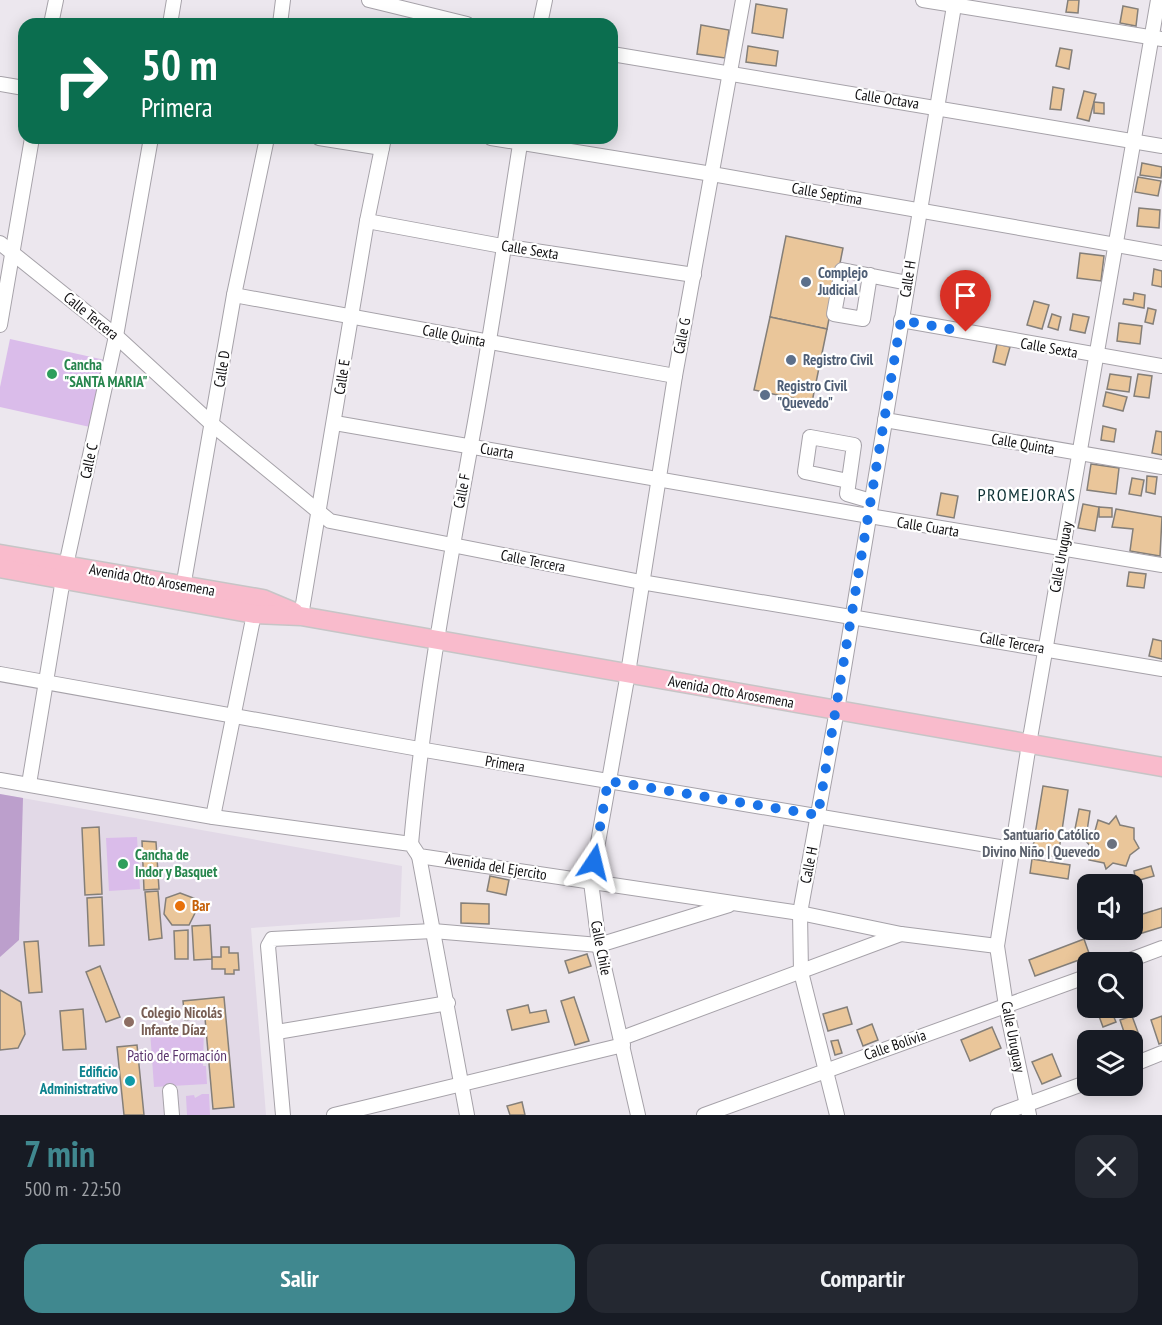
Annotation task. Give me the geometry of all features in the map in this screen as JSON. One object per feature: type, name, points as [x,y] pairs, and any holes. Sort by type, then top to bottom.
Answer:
[{"type":"main road","name":"Avenida Otto Arosemena","points":[[0,554],[65,572],[182,594],[254,614],[301,616],[1162,767]]},
{"type":"main road","name":"Avenida Otto Arosemena","points":[[0,568],[65,572]]},
{"type":"main road","name":"Avenida Otto Arosemena","points":[[182,594],[263,599],[301,616]]},
{"type":"street","points":[[52,18],[56,0]]},
{"type":"street","points":[[171,18],[174,0]]},
{"type":"street","points":[[281,18],[283,0]]},
{"type":"street","points":[[369,0],[410,5],[449,18]]},
{"type":"street","points":[[541,18],[545,0]]},
{"type":"street","name":"Calle G","points":[[628,674],[675,376],[743,0]]},
{"type":"street","points":[[923,0],[954,3],[1157,38]]},
{"type":"street","name":"Calle Uruguay","points":[[1027,1110],[1006,1006],[997,946],[1011,849],[1096,356],[1134,142],[1157,38],[1158,0]]},
{"type":"street","name":"Calle H","points":[[837,1115],[801,972],[800,913],[837,710],[954,3]]},
{"type":"street","name":"Calle Octava","points":[[618,55],[1162,146]]},
{"type":"street","points":[[0,84],[18,87]]},
{"type":"street","points":[[0,325],[31,144]]},
{"type":"street","name":"Calle C","points":[[29,784],[65,572],[116,336],[149,144]]},
{"type":"street","name":"Calle D","points":[[182,594],[234,295],[266,144]]},
{"type":"street","name":"Calle E","points":[[301,616],[367,221],[383,144]]},
{"type":"street","name":"Calle F","points":[[467,1115],[448,1003],[415,850],[419,749],[435,640],[489,343],[502,246],[519,144]]},
{"type":"street","name":"Calle Septima","points":[[537,144],[1162,253]]},
{"type":"street","name":"Calle Sexta","points":[[367,221],[502,246],[694,275]]},
{"type":"street","name":"Calle Tercera","points":[[0,243],[116,336],[213,425],[330,521],[641,582],[1162,669]]},
{"type":"street","points":[[870,275],[908,283]]},
{"type":"street","name":"Calle Quinta","points":[[234,295],[675,376]]},
{"type":"street","name":"Calle Sexta","points":[[901,320],[1162,366]]},
{"type":"street","name":"Calle Quinta","points":[[885,420],[1162,467]]},
{"type":"street","name":"Cuarta","points":[[335,423],[660,478]]},
{"type":"street","name":"Calle Cuarta","points":[[660,478],[869,518],[1162,565]]},
{"type":"street","points":[[848,481],[847,495],[871,501]]},
{"type":"street","points":[[213,817],[254,614]]},
{"type":"street","name":"Primera","points":[[0,674],[45,680],[419,749],[1011,849]]},
{"type":"street","name":"Calle Chile","points":[[628,674],[591,882],[598,945],[623,1042],[638,1115]]},
{"type":"street","name":"Avenida del Ejercito","points":[[0,780],[591,882],[800,913],[901,934],[997,946]]},
{"type":"street","points":[[283,1115],[269,941],[274,937],[433,930],[598,945],[734,903]]},
{"type":"street","points":[[334,1115],[462,1085],[623,1042],[901,934]]},
{"type":"street","points":[[1143,955],[1162,948]]},
{"type":"street","name":"Calle Bolivia","points":[[704,1115],[1077,980]]},
{"type":"street","points":[[277,1032],[448,1003]]},
{"type":"street","points":[[1143,1061],[1162,1053]]},
{"type":"street","points":[[998,1115],[1027,1110],[1077,1087]]},
{"type":"street","points":[[170,1091],[172,1115]]},
{"type":"shaded area","name":"Colegio Nicolás Infante Díaz","points":[[0,794],[402,866],[400,917],[251,928],[266,1115],[0,1115]]},
{"type":"shaded area","points":[[0,794],[23,798],[19,940],[0,957]]},
{"type":"green space","name":"Cancha \"SANTA MARIA\"","points":[[10,339],[105,360],[90,427],[0,407],[0,387]]},
{"type":"green space","name":"Cancha de Indor y Basquet","points":[[137,837],[140,889],[109,891],[106,838]]},
{"type":"green space","name":"Patio de Formación","points":[[204,1027],[203,1066],[206,1066],[207,1084],[154,1087],[150,1030]]},
{"type":"green space","points":[[202,1094],[209,1094],[210,1115],[187,1115],[186,1096],[194,1095],[195,1098]]},
{"type":"building","points":[[1068,0],[1079,0],[1078,13],[1066,12]]},
{"type":"building","points":[[756,4],[787,9],[783,38],[752,33]]},
{"type":"building","points":[[1123,6],[1138,9],[1136,26],[1120,23]]},
{"type":"building","points":[[701,25],[729,30],[725,58],[697,54]]},
{"type":"building","points":[[748,46],[778,51],[776,66],[746,62]]},
{"type":"building","points":[[1060,48],[1072,50],[1069,69],[1056,66]]},
{"type":"building","points":[[1053,87],[1064,89],[1061,110],[1050,109]]},
{"type":"building","points":[[1084,91],[1096,94],[1089,121],[1077,118]]},
{"type":"building","points":[[1094,102],[1104,103],[1104,114],[1094,113]]},
{"type":"building","points":[[1142,163],[1162,167],[1161,178],[1140,175]]},
{"type":"building","points":[[1138,177],[1161,181],[1158,196],[1135,192]]},
{"type":"building","points":[[1139,208],[1160,210],[1159,228],[1137,226]]},
{"type":"building","name":"Complejo Judicial","points":[[786,236],[843,248],[827,329],[770,317]]},
{"type":"building","points":[[1080,253],[1104,256],[1101,281],[1077,278]]},
{"type":"building","points":[[1154,269],[1162,271],[1162,287],[1152,285]]},
{"type":"building","points":[[1134,293],[1145,295],[1144,308],[1123,304],[1124,299],[1133,300]]},
{"type":"building","points":[[1034,301],[1049,305],[1042,329],[1027,325]]},
{"type":"building","points":[[1148,308],[1156,310],[1153,324],[1145,322]]},
{"type":"building","points":[[1052,314],[1061,317],[1058,330],[1048,327]]},
{"type":"building","points":[[1073,314],[1089,317],[1085,333],[1070,330]]},
{"type":"building","name":"Registro Civil","points":[[770,317],[827,329],[812,402],[754,390]]},
{"type":"building","points":[[1119,323],[1142,326],[1140,344],[1117,341]]},
{"type":"building","points":[[997,344],[1010,347],[1005,365],[993,362]]},
{"type":"building","points":[[1110,374],[1131,377],[1129,392],[1107,389]]},
{"type":"building","points":[[1138,374],[1152,376],[1149,398],[1134,396]]},
{"type":"building","points":[[1106,392],[1127,397],[1123,411],[1103,406]]},
{"type":"building","points":[[1103,426],[1116,429],[1114,442],[1101,440]]},
{"type":"building","points":[[1156,431],[1162,432],[1162,455],[1152,453]]},
{"type":"building","points":[[1091,464],[1119,468],[1116,494],[1087,490]]},
{"type":"building","points":[[1147,476],[1157,477],[1155,494],[1146,492]]},
{"type":"building","points":[[1132,478],[1144,480],[1141,496],[1129,494]]},
{"type":"building","points":[[941,493],[958,496],[954,518],[937,515]]},
{"type":"building","points":[[1083,504],[1099,507],[1095,531],[1078,528]]},
{"type":"building","points":[[1099,507],[1112,508],[1112,517],[1099,517]]},
{"type":"building","points":[[1116,509],[1162,517],[1160,556],[1130,551],[1133,529],[1112,527]]},
{"type":"building","points":[[1129,572],[1146,574],[1144,588],[1127,586]]},
{"type":"building","points":[[1153,639],[1162,641],[1162,659],[1149,656]]},
{"type":"building","points":[[1043,786],[1068,790],[1058,857],[1032,853]]},
{"type":"building","points":[[1079,809],[1090,811],[1087,831],[1075,829]]},
{"type":"building","name":"Santuario Católico Divino Niño | Quevedo","points":[[1116,816],[1120,825],[1134,828],[1134,839],[1139,848],[1130,855],[1126,866],[1113,863],[1106,869],[1104,863],[1089,860],[1092,848],[1085,840],[1095,831],[1098,820],[1109,824]]},
{"type":"building","points":[[99,827],[102,894],[85,895],[82,828]]},
{"type":"building","points":[[142,841],[156,842],[159,889],[144,890]]},
{"type":"building","points":[[1032,859],[1070,865],[1068,879],[1030,873]]},
{"type":"building","points":[[1151,866],[1154,876],[1143,879],[1143,874],[1135,874],[1134,871]]},
{"type":"building","points":[[490,876],[509,880],[506,895],[487,891]]},
{"type":"building","points":[[158,891],[162,938],[149,940],[145,892]]},
{"type":"building","name":"Bar","points":[[180,893],[196,899],[195,913],[189,925],[172,925],[164,914],[166,898]]},
{"type":"building","points":[[102,897],[104,945],[89,946],[87,898]]},
{"type":"building","points":[[461,903],[489,904],[489,924],[461,923]]},
{"type":"building","points":[[1162,908],[1162,927],[1143,933],[1143,914]]},
{"type":"building","points":[[210,925],[212,959],[194,960],[192,926]]},
{"type":"building","points":[[188,930],[188,959],[175,959],[174,931]]},
{"type":"building","points":[[1081,940],[1084,940],[1089,952],[1077,952],[1077,961],[1035,976],[1029,960]]},
{"type":"building","points":[[38,941],[42,992],[29,993],[24,942]]},
{"type":"building","points":[[221,947],[229,947],[229,953],[238,953],[239,970],[234,970],[234,974],[225,974],[225,969],[212,969],[212,957],[221,957]]},
{"type":"building","points":[[587,954],[591,966],[569,973],[565,961]]},
{"type":"building","points":[[100,966],[120,1017],[106,1022],[86,972]]},
{"type":"building","points":[[0,990],[21,1002],[25,1034],[18,1048],[0,1050]]},
{"type":"building","points":[[224,997],[234,1107],[213,1109],[205,1018],[185,1020],[183,1001]]},
{"type":"building","points":[[574,997],[589,1041],[575,1045],[561,1001]]},
{"type":"building","points":[[528,1005],[530,1013],[546,1010],[549,1022],[512,1030],[507,1010]]},
{"type":"building","points":[[847,1007],[852,1024],[828,1031],[823,1014]]},
{"type":"building","points":[[83,1009],[86,1049],[63,1050],[60,1011]]},
{"type":"building","points":[[1162,1016],[1162,1043],[1159,1044],[1151,1020]]},
{"type":"building","points":[[1100,1018],[1114,1018],[1116,1022],[1103,1027]]},
{"type":"building","points":[[1133,1018],[1137,1030],[1123,1030],[1120,1020]]},
{"type":"building","points":[[872,1024],[878,1040],[863,1046],[857,1030]]},
{"type":"building","points":[[992,1027],[1001,1048],[970,1061],[961,1040]]},
{"type":"building","points":[[838,1040],[842,1053],[835,1055],[831,1041]]},
{"type":"building","name":"Edificio Administrativo","points":[[137,1045],[144,1115],[124,1115],[117,1047]]},
{"type":"building","points":[[1052,1054],[1061,1076],[1042,1084],[1032,1062]]},
{"type":"building","points":[[522,1102],[525,1115],[510,1115],[507,1106]]},
{"type":"place","name":"Complejo Judicial","points":[[806,282]]},
{"type":"place","name":"Registro Civil","points":[[791,360]]},
{"type":"place","name":"Cancha \"SANTA MARIA\"","points":[[52,374]]},
{"type":"place","name":"Registro Civil \"Quevedo\"","points":[[765,395]]},
{"type":"place","name":"Santuario Católico Divino Niño | Quevedo","points":[[1112,844]]},
{"type":"place","name":"Cancha de Indor y Basquet","points":[[123,864]]},
{"type":"place","name":"Bar","points":[[180,906]]},
{"type":"place","name":"Colegio Nicolás Infante Díaz","points":[[129,1022]]},
{"type":"place","name":"Edificio Administrativo","points":[[130,1081]]},
{"type":"district","name":"PROMEJORAS","points":[[1027,495]]},
{"type":"route","points":[[594,862],[608,781],[818,815],[901,320],[966,332]]}]
